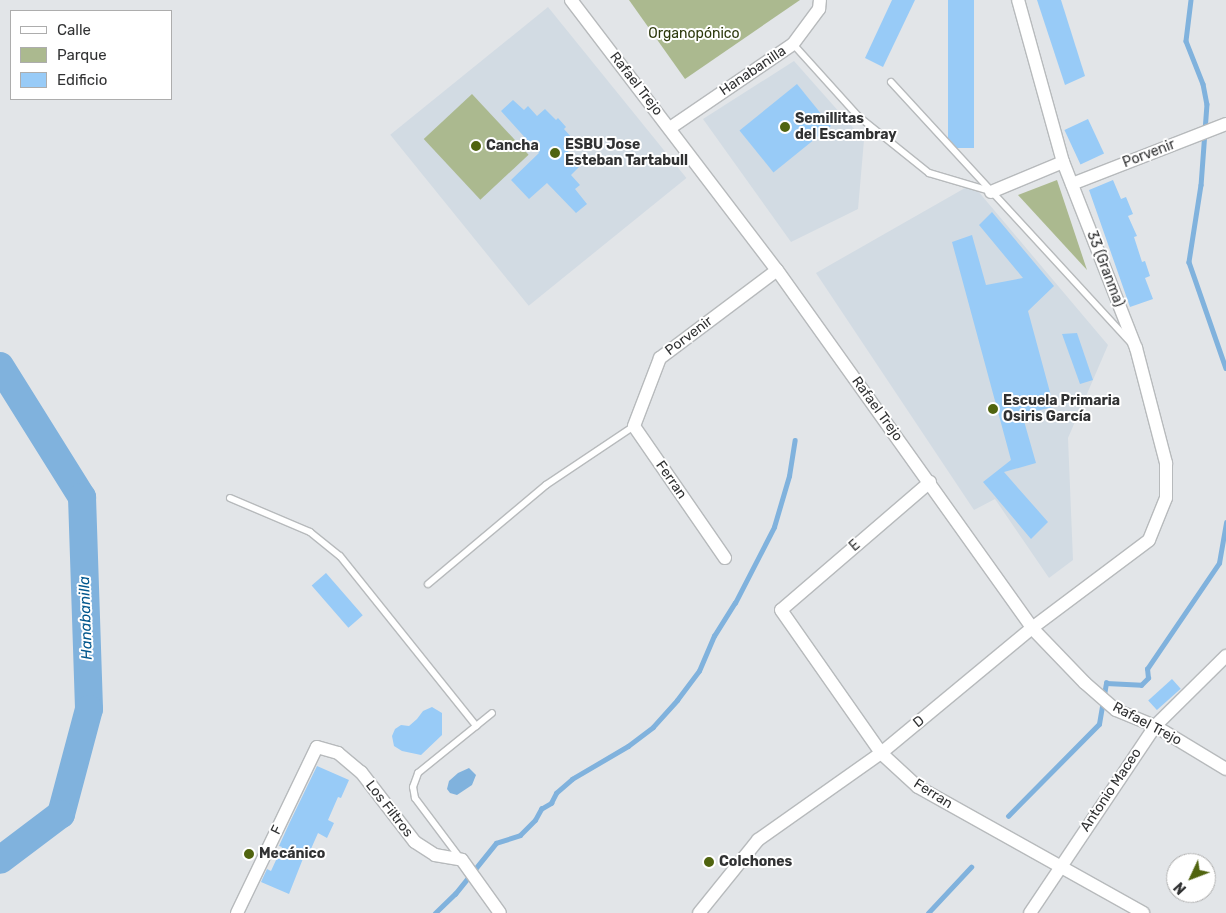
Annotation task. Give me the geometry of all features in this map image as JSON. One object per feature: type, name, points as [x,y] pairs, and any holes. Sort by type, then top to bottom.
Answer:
[{"type":"street","name":"Rafael Trejo","points":[[571,0],[777,270],[930,482],[1032,628],[1085,682],[1116,710],[1155,726],[1226,769]]},
{"type":"street","name":"Hanabanilla","points":[[670,128],[793,44],[819,9],[820,0]]},
{"type":"street","name":"33 (Granma)","points":[[1018,0],[1062,162],[1136,348],[1166,463],[1166,498],[1149,540]]},
{"type":"street","name":"Porvenir","points":[[1072,184],[1222,126]]},
{"type":"street","points":[[991,192],[1062,162]]},
{"type":"street","name":"Porvenir","points":[[634,426],[660,358],[777,270]]},
{"type":"street","name":"Ferran","points":[[634,426],[725,558]]},
{"type":"street","name":"E","points":[[781,610],[930,482]]},
{"type":"street","name":"D","points":[[699,913],[758,840],[881,753],[1032,628],[1149,540]]},
{"type":"street","name":"Ferran","points":[[781,610],[881,753],[918,787],[1143,913]]},
{"type":"street","name":"Antonio Maceo","points":[[1030,913],[1060,865],[1155,726],[1226,656]]},
{"type":"street","name":"Los Filtros","points":[[317,747],[338,753],[361,772],[415,842],[435,855],[462,860]]},
{"type":"street","name":"F","points":[[237,913],[317,747]]},
{"type":"street","points":[[462,860],[500,913]]},
{"type":"lane","points":[[793,44],[858,116],[930,172],[991,192]]},
{"type":"lane","points":[[891,82],[1136,348]]},
{"type":"lane","points":[[428,584],[546,485],[634,426]]},
{"type":"lane","points":[[230,498],[310,532],[340,556],[476,726]]},
{"type":"lane","points":[[462,860],[416,798],[413,787],[418,773],[492,713]]},
{"type":"shaded area","points":[[548,7],[686,178],[529,306],[390,135]]},
{"type":"shaded area","points":[[794,61],[864,140],[858,209],[791,242],[703,119]]},
{"type":"shaded area","name":"Escuela Primaria Osiris García","points":[[972,184],[1108,345],[1068,438],[1073,560],[1049,578],[995,499],[974,510],[816,273]]},
{"type":"green space","name":"Organopónico","points":[[629,0],[800,0],[685,79]]},
{"type":"green space","name":"Cancha","points":[[472,94],[529,155],[480,200],[424,139]]},
{"type":"green space","points":[[1057,180],[1087,270],[1018,195]]},
{"type":"water","points":[[469,768],[476,775],[472,785],[457,795],[450,793],[447,789],[449,781],[458,773]]},
{"type":"building","points":[[892,0],[915,0],[883,67],[865,58]]},
{"type":"building","points":[[948,0],[974,0],[974,148],[948,148]]},
{"type":"building","points":[[1037,0],[1061,0],[1085,76],[1065,85]]},
{"type":"building","name":"Semillitas del Escambray","points":[[797,84],[831,126],[773,173],[739,131]]},
{"type":"building","name":"ESBU Jose Esteban Tartabull","points":[[513,100],[524,110],[528,106],[537,116],[545,109],[556,120],[558,118],[566,127],[564,129],[572,138],[563,146],[581,165],[571,175],[580,185],[575,189],[587,204],[576,213],[547,183],[529,199],[511,180],[539,153],[501,111]]},
{"type":"building","points":[[1088,119],[1104,153],[1080,164],[1064,130]]},
{"type":"building","points":[[1113,180],[1121,199],[1126,197],[1133,214],[1128,216],[1137,236],[1134,237],[1142,262],[1145,261],[1150,276],[1145,278],[1153,299],[1130,307],[1089,190]]},
{"type":"building","points":[[992,212],[1054,286],[1028,311],[1054,407],[1022,414],[1036,463],[1004,472],[1048,522],[1031,539],[983,482],[1011,460],[952,242],[972,235],[986,285],[1023,278],[979,225]]},
{"type":"building","points":[[1077,333],[1093,380],[1080,384],[1062,334]]},
{"type":"building","points":[[326,573],[363,615],[348,628],[312,585]]},
{"type":"building","points":[[1172,679],[1181,689],[1157,710],[1148,700]]},
{"type":"building","points":[[432,707],[442,713],[442,735],[421,755],[402,751],[394,746],[392,736],[395,729],[401,725],[409,726],[423,711]]},
{"type":"building","points":[[317,766],[349,780],[341,798],[338,797],[328,820],[334,823],[327,838],[318,833],[307,858],[304,856],[289,894],[261,882],[267,869],[271,871],[282,847],[279,846]]},
{"type":"waterway","points":[[1191,0],[1186,41],[1203,84],[1207,104],[1201,185],[1189,262],[1226,368]]},
{"type":"waterway","name":"Hanabanilla","points":[[0,366],[82,497],[89,709],[61,814],[0,860]]},
{"type":"waterway","points":[[435,913],[455,894],[496,843],[520,835],[535,820],[541,809],[551,803],[556,793],[572,779],[628,746],[653,727],[677,700],[699,671],[714,636],[735,603],[774,527],[789,476],[795,440]]},
{"type":"waterway","points":[[1008,816],[1099,724],[1106,683],[1141,685],[1148,678],[1147,669],[1219,563],[1226,523]]},
{"type":"waterway","points":[[928,913],[971,867]]},
{"type":"place","name":"Semillitas del Escambray","points":[[785,127]]},
{"type":"place","name":"Cancha","points":[[476,146]]},
{"type":"place","name":"ESBU Jose Esteban Tartabull","points":[[555,153]]},
{"type":"place","name":"Escuela Primaria Osiris García","points":[[993,409]]},
{"type":"place","name":"Mecánico","points":[[249,854]]},
{"type":"place","name":"Colchones","points":[[709,862]]}]
